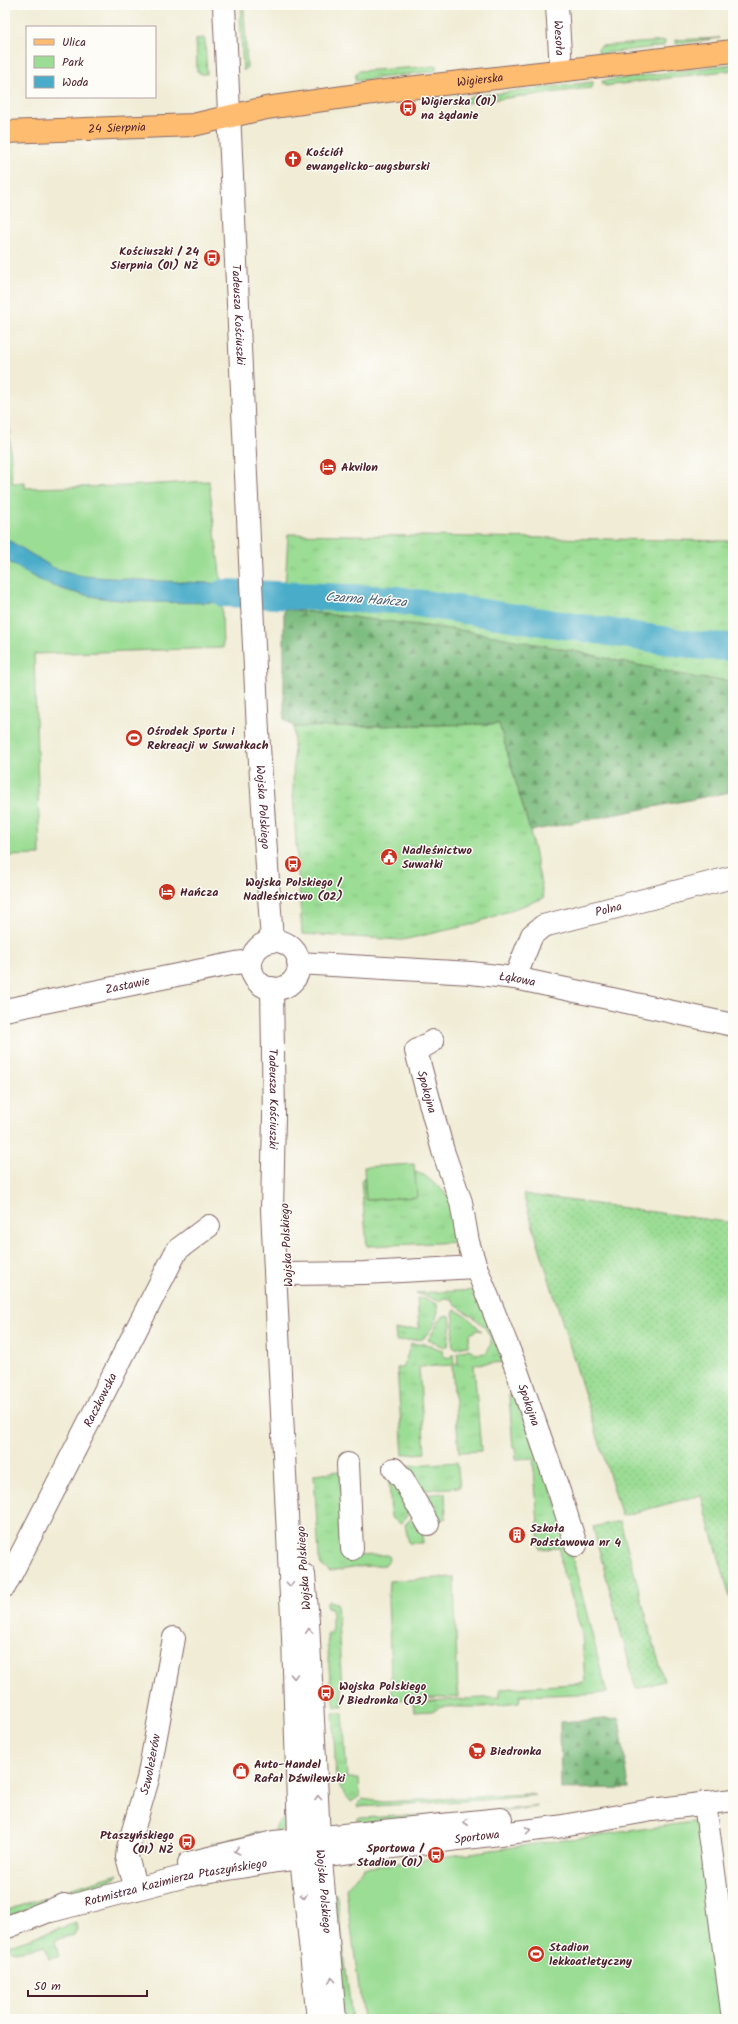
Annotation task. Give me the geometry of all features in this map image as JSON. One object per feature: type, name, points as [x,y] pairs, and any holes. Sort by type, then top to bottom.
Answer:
[{"type":"main road","name":"Wigierska","points":[[228,117],[266,108],[393,90],[561,70],[733,52]]},
{"type":"main road","name":"24 Sierpnia","points":[[5,132],[193,125],[228,117]]},
{"type":"street","name":"Tadeusza Kościuszki","points":[[224,5],[228,117],[253,625]]},
{"type":"street","name":"Wesoła","points":[[557,5],[561,70]]},
{"type":"street","name":"Wojska Polskiego","points":[[253,625],[258,732],[272,941]]},
{"type":"street","name":"Polna","points":[[515,978],[529,940],[537,929],[543,926],[733,877]]},
{"type":"street","points":[[272,941],[281,942],[288,945],[294,951],[298,964],[297,974],[293,980],[287,985],[272,988],[265,986],[254,977],[251,961],[258,947],[272,941]]},
{"type":"street","name":"Zastawie","points":[[5,1010],[228,964],[251,961]]},
{"type":"street","name":"Łąkowa","points":[[298,964],[472,973],[515,978],[733,1025]]},
{"type":"street","name":"Tadeusza Kościuszki","points":[[272,988],[274,1117],[272,1210]]},
{"type":"street","name":"Spokojna","points":[[433,1041],[416,1051],[443,1150],[461,1202],[468,1242],[476,1267],[518,1372],[576,1545]]},
{"type":"street","name":"Wojska Polskiego","points":[[274,1117],[285,1202],[301,1550],[308,1622],[310,1847],[335,2019]]},
{"type":"street","name":"Wojska Polskiego","points":[[272,1210],[293,1637],[310,1847],[318,2019]]},
{"type":"street","name":"Raczkowska","points":[[5,1586],[177,1250],[209,1226]]},
{"type":"street","points":[[288,1274],[364,1273],[476,1267]]},
{"type":"street","points":[[348,1464],[352,1549]]},
{"type":"street","points":[[394,1469],[404,1479],[428,1524]]},
{"type":"street","name":"Szwoleżerów","points":[[134,1884],[127,1857],[128,1848],[148,1779],[174,1638]]},
{"type":"street","name":"Sportowa","points":[[310,1847],[556,1812],[652,1810],[733,1800]]},
{"type":"street","points":[[705,1804],[733,2019]]},
{"type":"street","name":"Rotmistrza Kazimierza Ptaszyńskiego","points":[[5,1928],[51,1911],[134,1884],[186,1876],[310,1847]]},
{"type":"green space","points":[[242,9],[244,9],[247,67],[245,70],[243,70],[240,16]]},
{"type":"green space","points":[[204,38],[207,74],[201,74],[197,71],[196,39]]},
{"type":"green space","points":[[720,38],[677,44],[675,40]]},
{"type":"green space","points":[[665,41],[664,46],[599,54],[598,49],[601,46]]},
{"type":"green space","points":[[733,64],[733,70],[605,86],[602,81]]},
{"type":"green space","points":[[437,66],[435,71],[355,81],[358,71]]},
{"type":"green space","points":[[593,82],[591,88],[448,105],[476,96]]},
{"type":"green space","points":[[5,426],[9,426],[12,483],[25,482],[25,488],[127,486],[209,481],[221,583],[223,648],[34,654],[40,855],[5,856]]},
{"type":"green space","points":[[288,534],[733,541],[733,681],[697,678],[583,653],[467,631],[284,609]]},
{"type":"green space","points":[[284,609],[467,631],[583,653],[697,678],[733,681],[733,802],[730,792],[530,831],[499,724],[294,727],[284,719]]},
{"type":"green space","points":[[499,724],[530,831],[544,898],[470,925],[402,940],[302,934],[293,793],[294,727]]},
{"type":"green space","points":[[414,1164],[417,1197],[366,1200],[364,1167]]},
{"type":"green space","points":[[415,1172],[424,1175],[455,1201],[460,1242],[367,1246],[361,1180],[364,1177],[366,1200],[416,1197]]},
{"type":"green space","points":[[523,1194],[733,1223],[733,1607],[701,1495],[622,1516]]},
{"type":"green space","points":[[478,1290],[513,1374],[508,1381],[507,1362],[474,1364],[481,1451],[459,1452],[452,1365],[419,1367],[425,1453],[403,1455],[397,1368],[403,1368],[411,1344],[426,1344],[442,1350],[443,1356],[449,1358],[453,1354],[454,1365],[458,1364],[457,1353],[469,1349],[477,1354],[486,1353],[491,1344],[488,1332],[484,1327],[457,1306],[452,1299],[444,1298],[439,1301],[416,1293]]},
{"type":"green space","points":[[417,1298],[426,1299],[437,1304],[438,1312],[434,1325],[423,1339],[396,1341],[395,1330],[419,1328]]},
{"type":"green space","points":[[455,1310],[465,1315],[482,1331],[477,1330],[470,1334],[468,1346],[454,1349],[452,1340],[454,1323],[453,1314]]},
{"type":"green space","points":[[442,1316],[450,1316],[451,1322],[448,1345],[444,1347],[428,1340]]},
{"type":"green space","points":[[512,1383],[563,1520],[607,1693],[520,1696],[519,1703],[484,1707],[442,1707],[432,1711],[414,1712],[413,1702],[500,1697],[500,1689],[585,1683],[582,1634],[567,1581],[562,1573],[560,1548],[540,1549],[533,1458],[516,1459],[515,1448],[513,1448],[509,1395],[513,1395]]},
{"type":"green space","points":[[457,1462],[460,1487],[415,1491],[400,1466]]},
{"type":"green space","points":[[341,1471],[344,1556],[388,1555],[390,1558],[385,1565],[358,1567],[330,1572],[321,1565],[319,1557],[314,1474]]},
{"type":"green space","points":[[399,1480],[413,1507],[401,1524],[391,1517],[389,1481]]},
{"type":"green space","points":[[445,1493],[446,1518],[432,1523],[419,1495]]},
{"type":"green space","points":[[417,1512],[423,1524],[423,1543],[409,1543],[405,1525]]},
{"type":"green space","points":[[620,1521],[664,1681],[636,1689],[593,1527]]},
{"type":"green space","points":[[454,1577],[458,1697],[392,1700],[388,1599],[389,1581]]},
{"type":"green space","points":[[329,1601],[337,1603],[343,1707],[335,1707],[330,1681],[327,1636],[328,1633],[332,1633],[332,1608],[327,1607],[326,1604]]},
{"type":"green space","points":[[333,1713],[343,1713],[347,1778],[359,1778],[360,1796],[351,1802],[336,1782]]},
{"type":"green space","points":[[619,1718],[629,1788],[561,1789],[560,1722]]},
{"type":"green space","points":[[527,1794],[536,1795],[498,1799],[358,1807],[357,1804],[362,1799],[383,1802]]},
{"type":"green space","points":[[538,1806],[488,1814],[358,1824],[358,1818],[486,1812]]},
{"type":"green space","points":[[292,1814],[288,1826],[275,1835],[275,1828],[277,1825]]},
{"type":"green space","name":"Stadion lekkoatletyczny","points":[[700,1821],[726,2019],[363,2019],[346,1889],[363,1868]]},
{"type":"green space","points":[[257,1833],[260,1834],[260,1839],[211,1844]]},
{"type":"green space","points":[[118,1874],[115,1878],[58,1899],[54,1894]]},
{"type":"green space","points":[[333,1893],[336,1894],[337,1898],[352,2019],[342,2019]]},
{"type":"green space","points":[[45,1897],[45,1903],[5,1917],[5,1911]]},
{"type":"green space","points":[[76,1923],[77,1929],[74,1935],[55,1940],[59,1957],[49,1959],[45,1945],[25,1951],[15,1951],[6,1946]]},
{"type":"water","points":[[5,538],[54,568],[83,576],[252,585],[253,603],[130,601],[81,594],[59,588],[38,579],[5,559]]},
{"type":"waterway","name":"Czarna Hańcza","points":[[224,593],[397,600],[702,646],[733,647]]},
{"type":"place","name":"Wigierska (01) na żądanie","points":[[408,108]]},
{"type":"place","name":"Kościół ewangelicko-augsburski","points":[[293,159]]},
{"type":"place","name":"Kościuszki / 24 Sierpnia (01) NŻ","points":[[212,258]]},
{"type":"place","name":"Akvilon","points":[[328,467]]},
{"type":"place","name":"Ośrodek Sportu i Rekreacji w Suwałkach","points":[[134,738]]},
{"type":"place","name":"Nadleśnictwo Suwałki","points":[[389,857]]},
{"type":"place","name":"Wojska Polskiego / Nadleśnictwo (02)","points":[[293,864]]},
{"type":"place","name":"Hańcza","points":[[167,892]]},
{"type":"place","name":"Szkoła Podstawowa nr 4","points":[[517,1535]]},
{"type":"place","name":"Wojska Polskiego / Biedronka (03)","points":[[326,1693]]},
{"type":"place","name":"Biedronka","points":[[477,1751]]},
{"type":"place","name":"Auto-Handel Rafał Dźwilewski","points":[[241,1771]]},
{"type":"place","name":"Ptaszyńskiego (01) NŻ","points":[[187,1842]]},
{"type":"place","name":"Sportowa / Stadion (01)","points":[[436,1855]]},
{"type":"place","name":"Stadion lekkoatletyczny","points":[[536,1954]]}]
